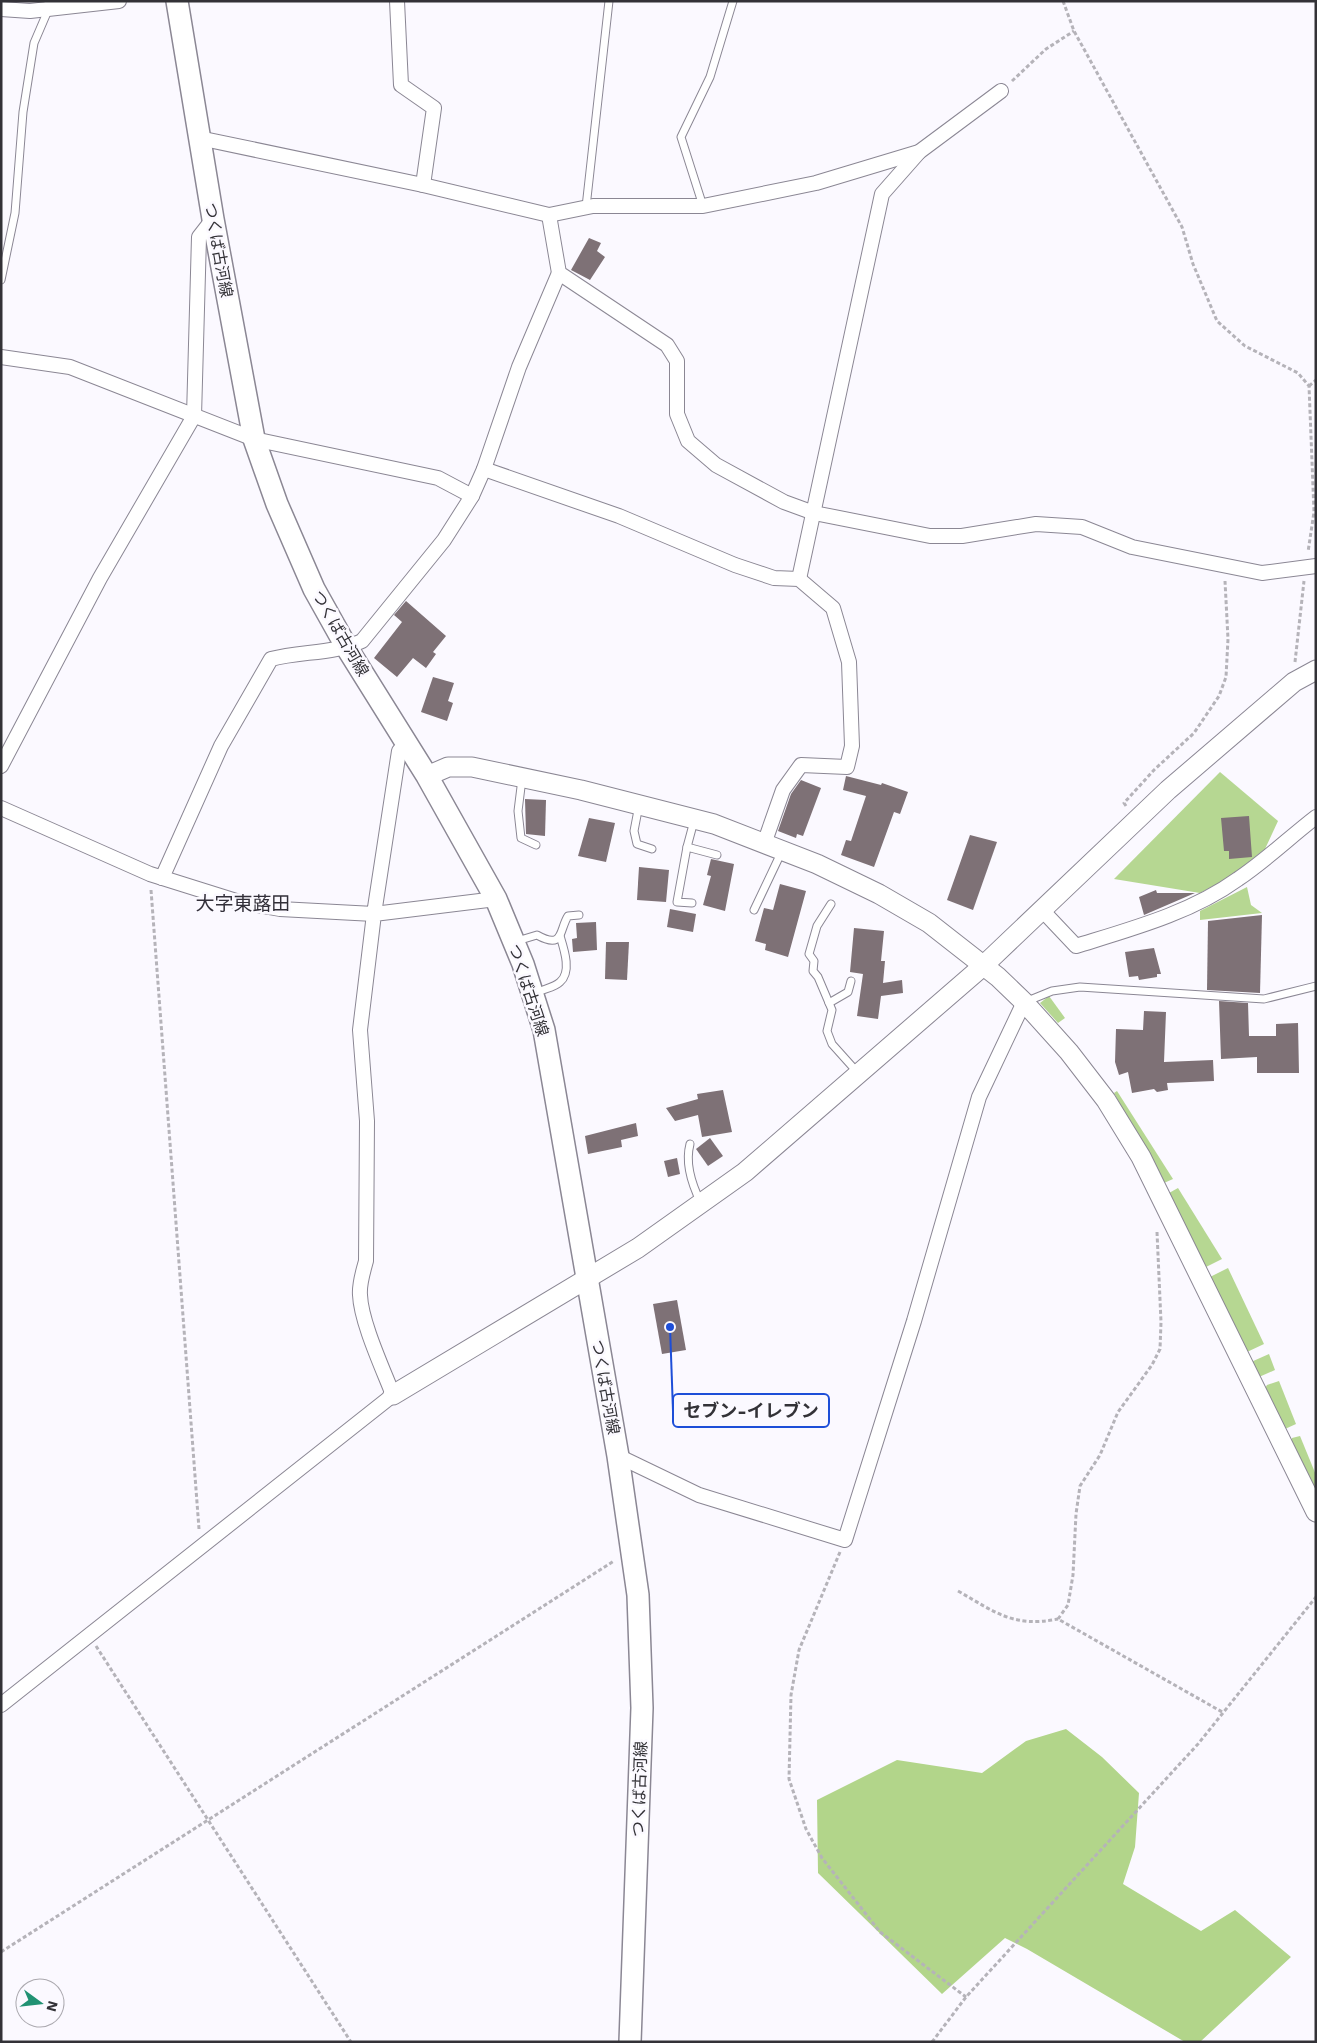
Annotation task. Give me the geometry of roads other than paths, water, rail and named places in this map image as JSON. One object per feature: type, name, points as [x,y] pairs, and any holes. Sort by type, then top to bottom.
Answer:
[{"type":"main road","name":"つくば古河線","points":[[177,1],[213,218],[254,438],[277,504],[314,588],[348,648],[408,743],[496,899],[514,942],[544,1030],[618,1456],[638,1595],[642,1708],[630,2042]]},
{"type":"street","points":[[1,9],[30,11],[48,5],[119,1]]},
{"type":"street","points":[[397,1],[401,85],[434,108],[423,185]]},
{"type":"street","points":[[799,579],[882,194],[919,152],[1001,91]]},
{"type":"street","points":[[199,138],[423,185],[549,215],[586,207],[703,206],[816,184],[919,152]]},
{"type":"street","points":[[156,876],[221,746],[271,659],[293,654],[348,648],[362,640],[444,540],[472,496],[484,470],[519,367],[559,273],[549,215]]},
{"type":"street","points":[[1,766],[100,578],[194,416],[199,237],[213,218]]},
{"type":"street","points":[[559,273],[667,345],[677,361],[677,414],[688,441],[716,465],[784,502],[814,513],[930,536],[962,536],[1036,524],[1082,527],[1132,547],[1262,573],[1311,566]]},
{"type":"street","points":[[1,357],[70,368],[254,438],[438,478],[472,496]]},
{"type":"street","points":[[484,470],[619,516],[735,565],[774,578],[799,579],[833,608],[849,662],[852,746],[847,767],[801,765],[783,790],[764,844]]},
{"type":"street","points":[[1,1705],[393,1395],[638,1248],[745,1172],[983,966],[1168,790],[1294,682],[1316,670]]},
{"type":"street","points":[[393,1395],[372,1342],[360,1297],[360,1282],[366,1261],[367,1122],[360,1030],[374,914],[399,751],[408,743]]},
{"type":"street","points":[[427,776],[448,767],[457,766],[522,776],[695,819],[817,864],[870,890],[929,923],[983,966],[1024,1002],[1070,1052],[1106,1100],[1141,1157],[1316,1512]]},
{"type":"street","points":[[1,808],[156,876],[256,906],[374,914],[496,899]]},
{"type":"street","points":[[1041,909],[1076,946],[1127,930],[1187,908],[1238,880],[1316,817]]},
{"type":"street","points":[[618,1456],[699,1495],[845,1540],[914,1321],[979,1097],[1024,1002]]},
{"type":"lane","points":[[586,207],[609,1]]},
{"type":"lane","points":[[703,206],[681,137],[710,77],[733,1]]},
{"type":"lane","points":[[1,280],[15,213],[23,112],[34,43],[48,5]]},
{"type":"lane","points":[[522,776],[518,811],[521,838],[536,845]]},
{"type":"lane","points":[[639,804],[634,837],[637,844],[652,849]]},
{"type":"lane","points":[[692,903],[677,902],[687,847],[695,819]]},
{"type":"lane","points":[[687,847],[716,854]]},
{"type":"lane","points":[[754,910],[782,851]]},
{"type":"lane","points":[[831,904],[817,926],[809,954],[814,961],[813,971],[818,977],[832,1010],[827,1031],[832,1044],[858,1074]]},
{"type":"lane","points":[[514,942],[528,936],[537,935],[546,940],[553,940],[564,931],[568,916],[579,915]]},
{"type":"lane","points":[[533,995],[560,983],[564,976],[565,950],[560,936]]},
{"type":"lane","points":[[828,1003],[848,992],[850,981]]},
{"type":"lane","points":[[1024,1002],[1052,991],[1080,987],[1264,999],[1316,986]]},
{"type":"lane","points":[[690,1144],[688,1158],[694,1188],[701,1204]]},
{"type":"place","name":"セブン-イレブン","points":[[670,1327]]},
{"type":"district","name":"大字東蕗田","points":[[243,903]]}]
